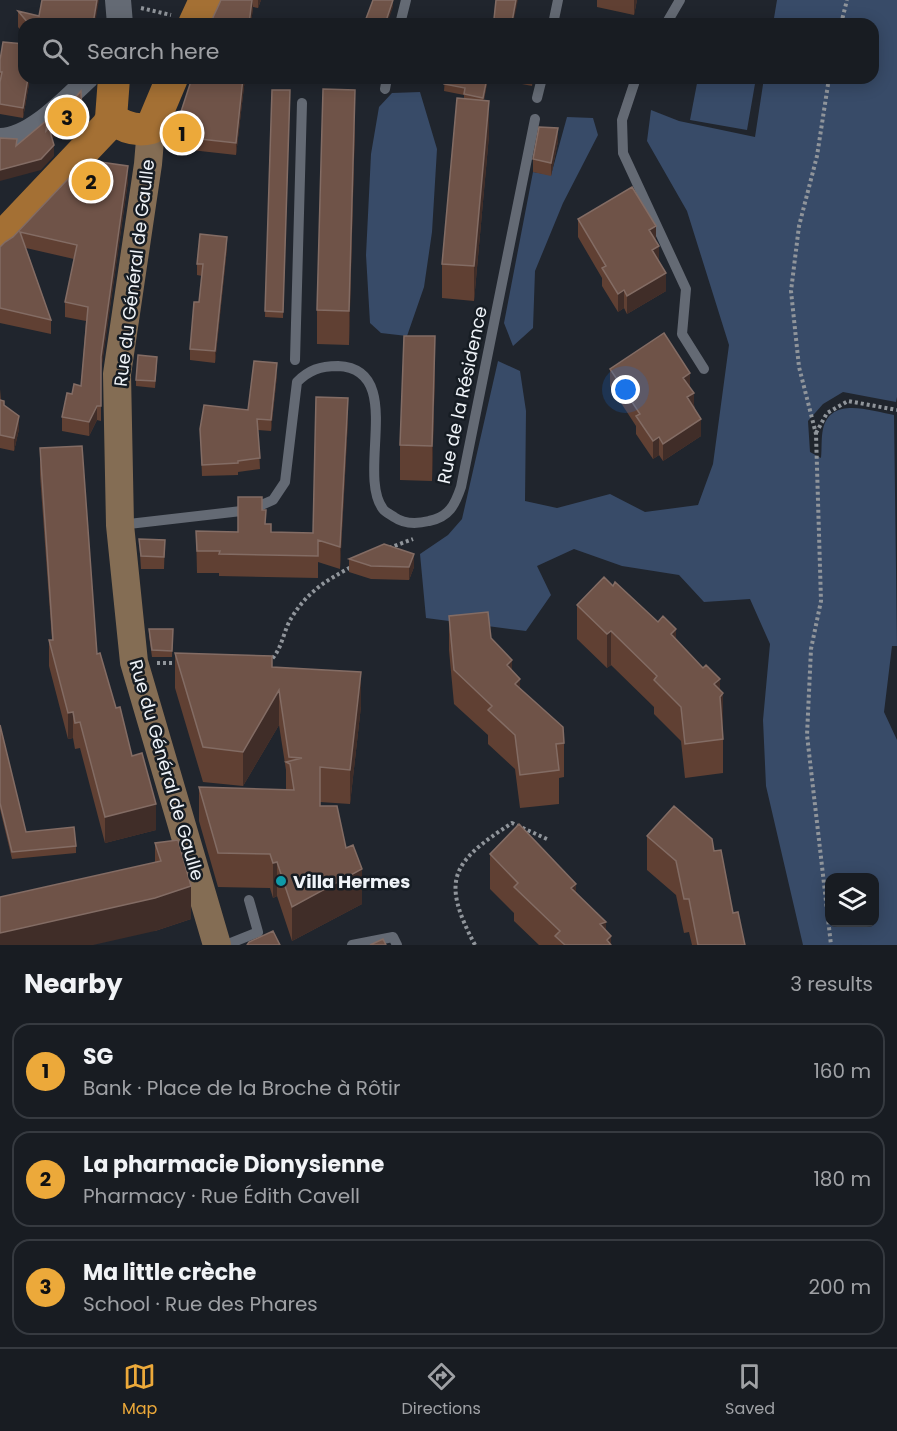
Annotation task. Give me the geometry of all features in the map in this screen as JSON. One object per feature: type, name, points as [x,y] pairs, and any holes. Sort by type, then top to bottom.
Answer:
[{"type":"main road","points":[[189,18],[205,0]]},
{"type":"main road","points":[[0,238],[108,125],[111,118],[114,84]]},
{"type":"main road","points":[[111,118],[130,128],[141,130],[151,128],[169,84]]},
{"type":"main road","name":"Rue du Général de Gaulle","points":[[151,128],[117,374],[120,525],[134,663],[217,945]]},
{"type":"street","points":[[0,138],[8,138],[45,118],[82,84]]},
{"type":"lane","points":[[402,18],[406,0]]},
{"type":"lane","points":[[554,18],[558,0]]},
{"type":"lane","points":[[670,18],[680,0]]},
{"type":"lane","points":[[537,98],[540,84]]},
{"type":"lane","points":[[634,84],[622,120],[623,153],[686,289],[682,334],[704,369]]},
{"type":"lane","points":[[295,360],[302,102]]},
{"type":"lane","name":"Rue de la Résidence","points":[[437,519],[454,507],[461,487],[535,119]]},
{"type":"lane","points":[[120,525],[250,510],[273,500],[285,482],[297,382],[308,371],[320,367],[340,366],[359,372],[370,383],[375,398],[375,490],[383,509],[398,520],[418,524],[437,519]]},
{"type":"lane","points":[[225,945],[258,932],[249,900]]},
{"type":"lane","points":[[352,945],[393,937],[397,945]]},
{"type":"path","points":[[842,18],[847,0]]},
{"type":"path","points":[[118,12],[134,8],[158,10],[178,18]]},
{"type":"path","points":[[828,84],[817,156],[799,226],[791,291],[799,367],[816,434],[821,601],[811,649],[807,735],[831,945]]},
{"type":"path","points":[[816,434],[827,413],[848,402],[897,410]]},
{"type":"path","points":[[386,549],[430,533],[437,519]]},
{"type":"path","points":[[260,662],[275,658],[291,617],[310,591],[357,564]]},
{"type":"path","points":[[165,663],[187,663]]},
{"type":"path","points":[[475,945],[459,915],[453,889],[461,865],[478,845],[512,823],[547,839]]},
{"type":"shaded area","points":[[777,0],[897,0],[896,402],[843,392],[823,404],[808,421],[810,452],[821,458],[823,429],[827,419],[834,412],[852,408],[894,415],[897,646],[892,646],[884,712],[897,740],[897,945],[803,945],[766,786],[763,720],[770,644],[750,599],[704,602],[679,575],[622,566],[574,549],[537,566],[551,595],[526,631],[426,618],[420,554],[448,535],[462,519],[498,361],[520,371],[526,411],[525,501],[557,508],[610,494],[645,512],[698,505],[713,464],[729,345],[687,211],[647,141],[651,110],[679,121],[755,137],[763,84],[879,84],[879,18],[774,18]]},
{"type":"shaded area","points":[[697,84],[755,84],[747,130],[690,120]]},
{"type":"shaded area","points":[[420,92],[437,149],[432,232],[424,287],[407,336],[381,333],[370,323],[366,255],[371,154],[379,107],[392,93]]},
{"type":"shaded area","points":[[567,117],[593,118],[598,135],[563,203],[535,271],[533,328],[513,346],[504,323],[533,172],[551,175]]},
{"type":"building","points":[[42,0],[97,0],[94,18],[24,18],[18,11],[39,16]]},
{"type":"building","points":[[221,0],[252,0],[250,18],[213,18]]},
{"type":"building","points":[[373,0],[393,0],[387,18],[366,18]]},
{"type":"building","points":[[496,0],[516,0],[513,18],[494,18]]},
{"type":"building","points":[[3,42],[18,43],[18,84],[27,84],[23,108],[0,104],[2,72],[0,72]]},
{"type":"building","points":[[190,84],[242,84],[236,143],[173,136]]},
{"type":"building","points":[[444,84],[486,84],[483,98],[464,94],[465,88]]},
{"type":"building","points":[[323,89],[355,90],[349,311],[317,310]]},
{"type":"building","points":[[272,90],[290,90],[283,312],[265,311]]},
{"type":"building","points":[[81,91],[82,115],[79,119],[49,128],[54,145],[41,159],[0,170],[0,138],[17,139],[16,146],[47,120],[46,131]]},
{"type":"building","points":[[457,98],[489,101],[474,266],[442,264]]},
{"type":"building","points":[[539,127],[558,128],[551,163],[533,159]]},
{"type":"building","points":[[86,160],[128,166],[101,357],[101,406],[97,406],[89,422],[62,417],[67,393],[72,394],[74,384],[81,386],[88,307],[65,302],[77,245],[20,232],[51,320],[0,308],[0,247],[13,237]]},
{"type":"building","points":[[632,187],[656,226],[649,230],[659,246],[652,250],[666,273],[627,296],[624,290],[618,294],[602,268],[606,266],[578,219]]},
{"type":"building","points":[[200,234],[227,237],[215,351],[190,349],[194,302],[199,302],[203,264],[197,264]]},
{"type":"building","points":[[664,333],[690,373],[683,378],[694,393],[687,397],[701,419],[663,444],[659,437],[653,441],[636,416],[640,414],[610,369]]},
{"type":"building","points":[[404,336],[435,336],[432,446],[400,445]]},
{"type":"building","points":[[138,355],[157,357],[155,381],[136,380]]},
{"type":"building","points":[[254,361],[277,363],[271,420],[257,419],[260,458],[238,461],[238,463],[202,465],[200,429],[204,405],[248,410]]},
{"type":"building","points":[[316,397],[348,398],[340,547],[318,540],[318,556],[219,554],[220,551],[197,551],[196,531],[238,532],[238,497],[262,497],[262,510],[266,510],[265,524],[271,524],[271,532],[313,533]]},
{"type":"building","points":[[0,400],[4,401],[4,405],[19,416],[14,438],[0,435]]},
{"type":"building","points":[[82,446],[97,654],[100,653],[116,708],[120,707],[132,756],[142,753],[156,804],[105,817],[80,722],[75,723],[73,712],[68,713],[49,640],[53,640],[40,448]]},
{"type":"building","points":[[139,539],[165,540],[164,557],[141,556]]},
{"type":"building","points":[[384,544],[414,554],[409,567],[371,566],[349,559]]},
{"type":"building","points":[[604,577],[613,586],[615,582],[658,622],[663,616],[676,629],[671,634],[703,668],[706,665],[720,679],[714,684],[723,693],[720,697],[723,739],[685,744],[681,707],[654,680],[657,676],[611,631],[607,634],[577,605]]},
{"type":"building","points":[[488,612],[491,638],[512,660],[507,665],[520,679],[515,684],[563,727],[564,743],[556,744],[559,770],[520,775],[515,735],[488,710],[492,706],[454,670],[449,616]]},
{"type":"building","points":[[149,629],[173,629],[172,651],[152,650]]},
{"type":"building","points":[[175,653],[272,656],[272,667],[361,672],[350,770],[320,767],[320,806],[337,806],[346,848],[353,845],[362,869],[292,907],[277,862],[273,863],[270,854],[218,853],[199,787],[294,790],[290,764],[286,762],[302,758],[289,757],[279,690],[243,752],[203,747]]},
{"type":"building","points":[[0,725],[26,832],[74,827],[76,846],[12,852],[0,803]]},
{"type":"building","points":[[674,806],[712,839],[714,851],[721,850],[733,913],[738,912],[745,945],[698,945],[689,899],[684,899],[676,861],[647,836]]},
{"type":"building","points":[[519,824],[576,884],[571,888],[606,922],[600,924],[611,936],[607,940],[611,945],[565,945],[555,936],[560,931],[514,887],[518,883],[490,854]]},
{"type":"building","points":[[178,840],[191,886],[155,898],[0,933],[0,897],[161,861],[155,843]]},
{"type":"building","points":[[273,931],[280,945],[247,945],[249,942]]},
{"type":"building","points":[[383,939],[386,945],[370,945]]},
{"type":"place","name":"Ma little crèche","points":[[67,117]]},
{"type":"place","name":"SG","points":[[182,133]]},
{"type":"place","name":"La pharmacie Dionysienne","points":[[91,181]]},
{"type":"place","name":"Villa Hermes","points":[[281,881]]}]
